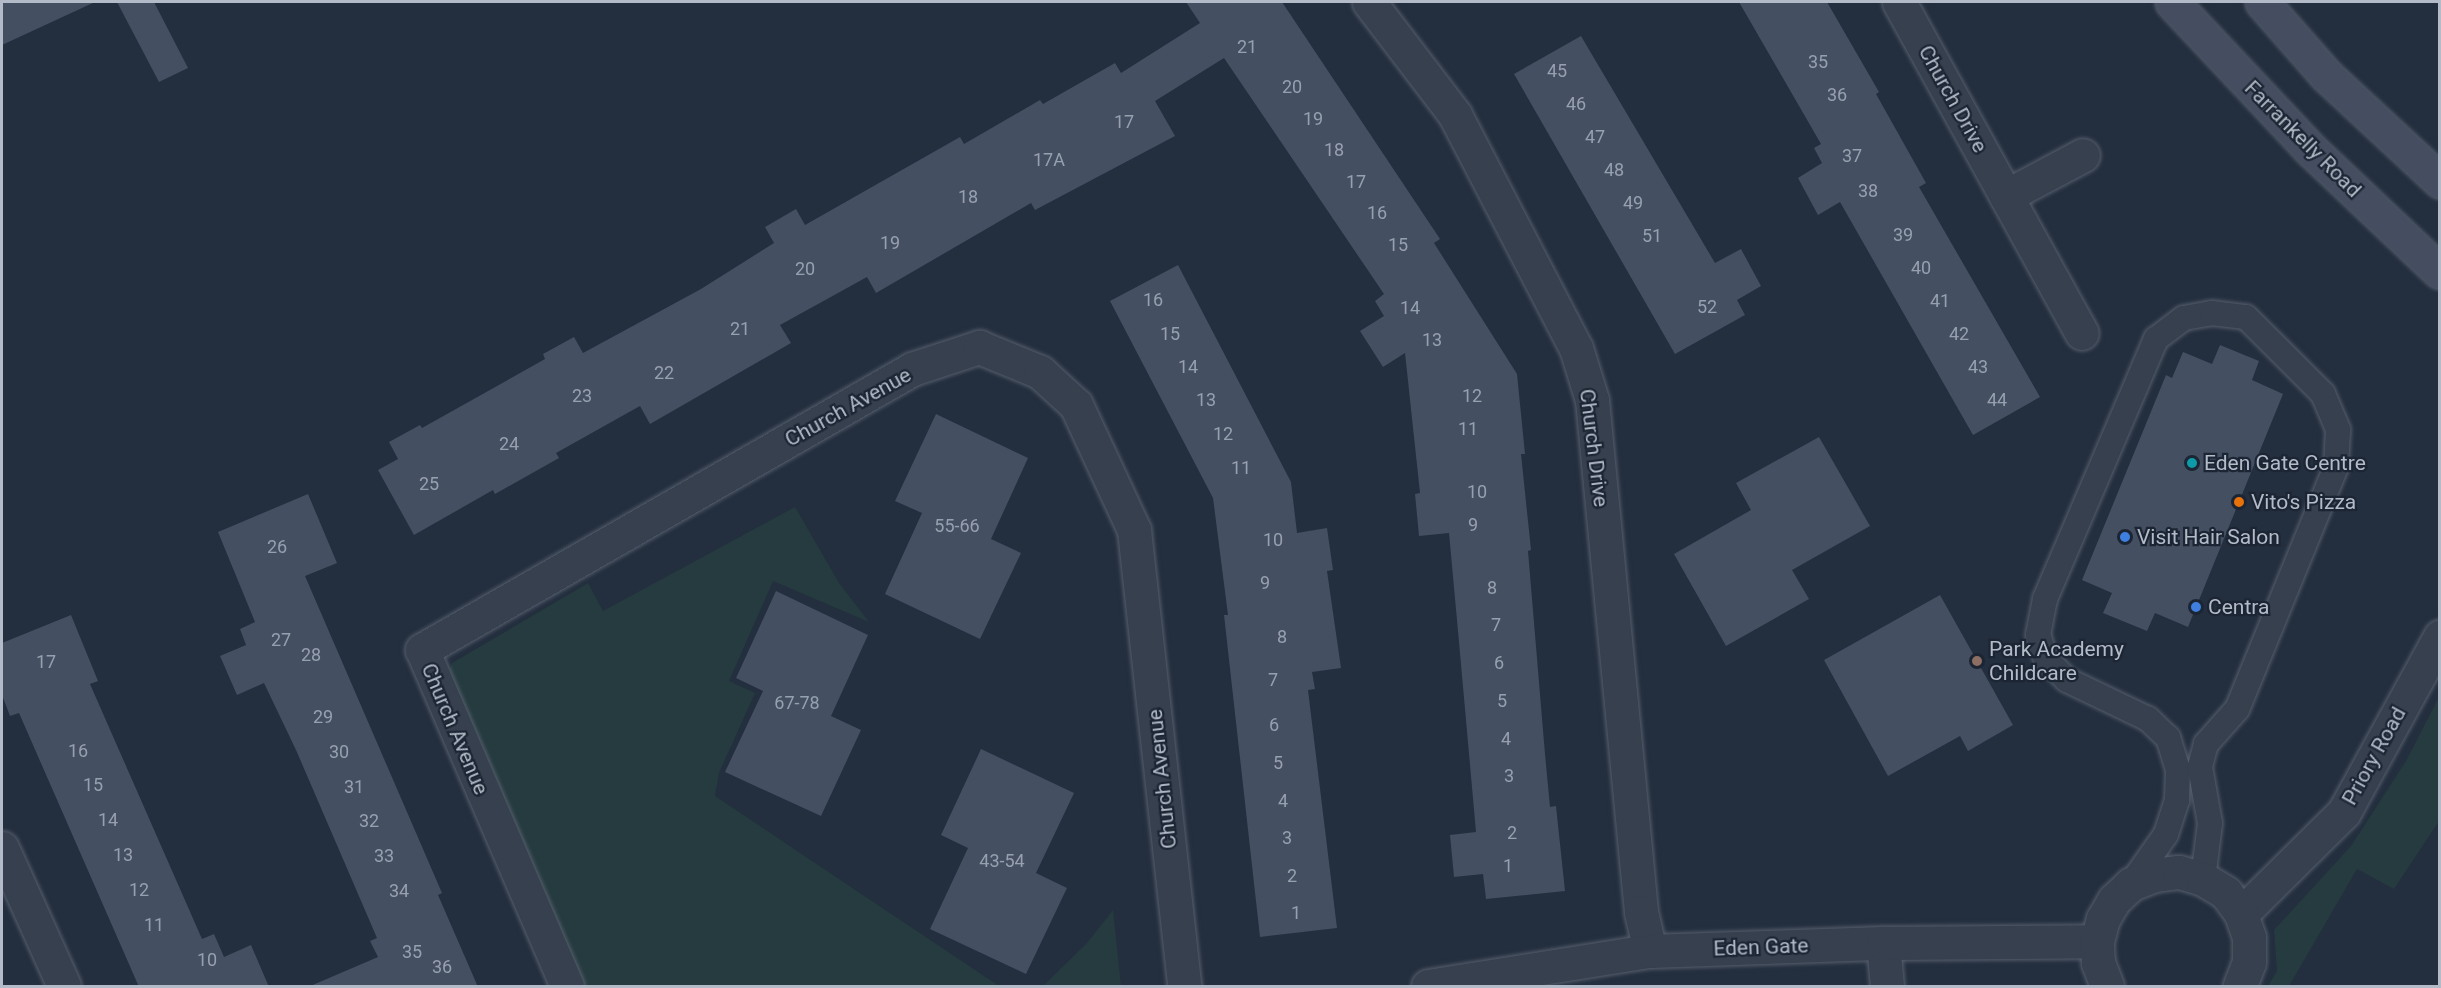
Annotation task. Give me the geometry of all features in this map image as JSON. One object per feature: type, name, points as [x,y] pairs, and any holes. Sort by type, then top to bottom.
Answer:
[{"type":"main road","name":"Farrankelly Road","points":[[2172,2],[2309,148],[2439,272]]},
{"type":"main road","points":[[2262,2],[2326,75],[2439,181]]},
{"type":"street","name":"Church Drive","points":[[1369,2],[1455,115],[1576,348],[1586,379],[1593,411],[1641,912],[1650,951]]},
{"type":"street","name":"Church Drive","points":[[1899,2],[2082,333]]},
{"type":"street","points":[[2006,196],[2083,155]]},
{"type":"street","name":"Church Avenue","points":[[567,987],[422,650],[912,369],[979,347],[1040,372],[1076,405],[1134,530],[1184,987]]},
{"type":"street","name":"Priory Road","points":[[2241,914],[2344,812],[2439,637]]},
{"type":"street","points":[[2,848],[64,987]]},
{"type":"street","points":[[2107,987],[2098,963],[2097,941],[2103,919],[2114,900],[2132,884],[2154,875],[2179,872],[2203,879],[2226,893],[2241,914],[2249,937],[2249,962],[2241,987]]},
{"type":"street","name":"Eden Gate","points":[[1428,987],[1650,951],[1883,943],[2097,941]]},
{"type":"street","points":[[1883,943],[1887,987]]},
{"type":"lane","points":[[2132,884],[2166,834],[2177,800],[2178,770],[2168,738],[2148,719],[2067,680],[2046,659],[2038,635],[2045,599],[2157,339],[2184,318],[2212,313],[2246,317],[2323,394],[2338,430],[2336,467],[2237,709],[2206,744],[2200,766],[2210,823],[2203,879]]},
{"type":"green space","points":[[795,507],[839,583],[869,622],[773,581],[729,681],[755,693],[719,773],[715,796],[999,986],[581,986],[447,677],[452,663],[588,583],[603,611]]},
{"type":"green space","points":[[2439,697],[2439,821],[2394,889],[2357,869],[2289,986],[2268,986],[2277,971],[2274,930],[2351,846],[2406,761]]},
{"type":"green space","points":[[1113,910],[1121,986],[1043,986],[1087,943]]},
{"type":"building","points":[[2,2],[95,2],[2,45]]},
{"type":"building","points":[[117,2],[154,2],[188,68],[159,82]]},
{"type":"building","points":[[1186,2],[1282,2],[1440,239],[1434,243],[1517,374],[1525,454],[1521,454],[1531,550],[1528,551],[1545,754],[1550,807],[1556,806],[1565,891],[1486,899],[1483,874],[1454,877],[1450,835],[1476,832],[1449,533],[1419,536],[1415,494],[1420,493],[1405,353],[1383,367],[1360,331],[1384,316],[1375,301],[1384,294],[1224,58],[1155,101],[1175,136],[1035,210],[1031,203],[876,293],[867,277],[780,325],[791,343],[650,424],[640,406],[556,453],[559,458],[495,494],[493,490],[414,535],[378,470],[398,459],[389,442],[420,425],[422,428],[545,359],[543,354],[574,337],[583,353],[701,289],[774,243],[765,227],[796,209],[805,225],[960,137],[964,144],[1040,100],[1043,104],[1115,63],[1121,73],[1200,23]]},
{"type":"building","points":[[1739,2],[1827,2],[1879,92],[1876,94],[1926,183],[1919,187],[2040,397],[1973,435],[1840,202],[1818,215],[1798,178],[1822,163],[1814,148],[1821,144]]},
{"type":"building","points":[[1581,36],[1715,263],[1741,249],[1761,286],[1737,300],[1745,315],[1675,354],[1514,74]]},
{"type":"building","points":[[1178,265],[1291,482],[1297,533],[1327,528],[1333,570],[1327,571],[1341,668],[1312,672],[1315,689],[1308,690],[1337,928],[1260,937],[1224,615],[1228,615],[1213,498],[1110,301]]},
{"type":"building","name":"Eden Gate Centre","points":[[2220,345],[2259,361],[2252,380],[2283,394],[2188,627],[2155,613],[2147,631],[2103,613],[2112,593],[2082,580],[2166,375],[2172,378],[2183,352],[2212,364]]},
{"type":"building","points":[[936,414],[1028,458],[991,539],[1021,553],[980,639],[885,594],[922,513],[895,501]]},
{"type":"building","points":[[1819,437],[1870,526],[1792,570],[1809,599],[1726,646],[1674,554],[1751,510],[1736,483]]},
{"type":"building","points":[[308,494],[337,563],[305,576],[442,893],[438,895],[478,987],[308,987],[378,957],[370,941],[377,938],[296,750],[264,683],[237,695],[220,656],[246,645],[240,629],[255,622],[218,532]]},
{"type":"building","points":[[776,591],[868,635],[831,716],[861,730],[821,816],[725,772],[763,691],[736,678]]},
{"type":"building","points":[[1940,595],[2013,725],[1968,751],[1960,736],[1888,776],[1824,660]]},
{"type":"building","points":[[71,615],[98,681],[90,684],[202,939],[214,934],[224,957],[251,945],[269,987],[139,987],[19,713],[10,716],[2,695],[2,643]]},
{"type":"building","points":[[981,749],[1074,793],[1036,873],[1067,888],[1026,974],[930,929],[968,848],[941,835]]},
{"type":"place","name":"Eden Gate Centre","points":[[2192,463]]},
{"type":"place","name":"Vito's Pizza","points":[[2239,502]]},
{"type":"place","name":"Visit Hair Salon","points":[[2125,537]]},
{"type":"place","name":"Centra","points":[[2196,607]]},
{"type":"place","name":"Park Academy Childcare","points":[[1977,661]]}]
